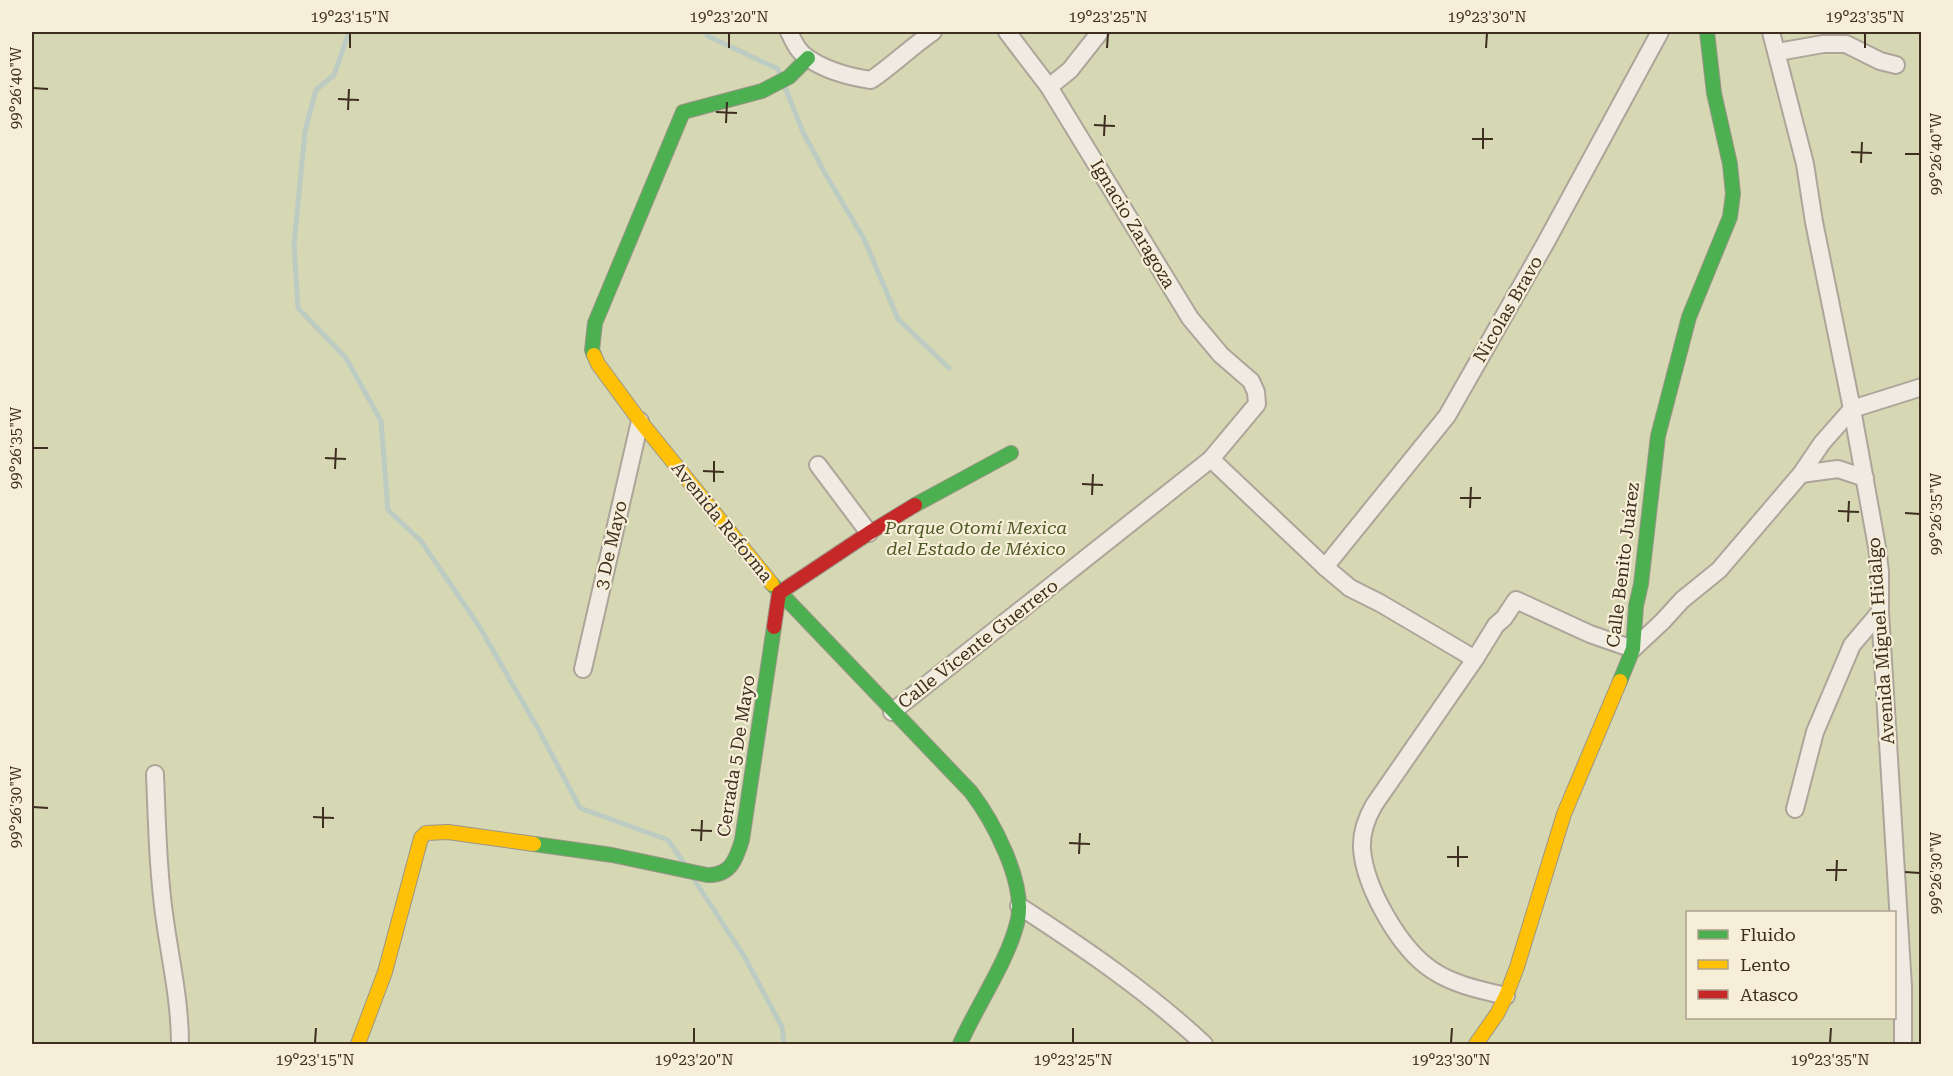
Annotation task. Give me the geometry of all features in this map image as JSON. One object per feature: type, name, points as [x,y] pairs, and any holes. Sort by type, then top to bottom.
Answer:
[{"type":"street","points":[[789,32],[796,46],[808,58],[852,77],[871,80],[890,68],[906,51],[933,32]]},
{"type":"street","name":"Ignacio Zaragoza","points":[[1007,32],[1049,87],[1191,318],[1221,355],[1251,381],[1257,399],[1253,411]]},
{"type":"street","points":[[1049,87],[1070,70],[1100,32]]},
{"type":"street","name":"Nicolas Bravo","points":[[1325,567],[1447,416],[1545,244],[1660,32]]},
{"type":"street","name":"Calle Benito Juárez","points":[[1476,1044],[1497,1014],[1506,996],[1564,814],[1633,649],[1636,606],[1641,585],[1658,436],[1689,316],[1730,217],[1733,194],[1730,164],[1714,93],[1707,32]]},
{"type":"street","name":"Avenida Miguel Hidalgo","points":[[1772,32],[1805,164],[1814,222],[1865,478],[1880,572],[1880,612],[1902,976],[1903,1044]]},
{"type":"street","points":[[1778,52],[1823,44],[1846,44],[1880,61],[1896,65]]},
{"type":"street","name":"Avenida Reforma","points":[[808,58],[789,77],[762,91],[682,112],[594,323],[592,350],[598,364],[640,422],[780,593],[971,792],[985,810],[1001,840],[1019,906],[1018,918],[1008,948],[971,1017],[960,1044]]},
{"type":"street","points":[[1506,996],[1452,981],[1434,972],[1418,960],[1405,945],[1379,900],[1370,880],[1362,851],[1366,821],[1374,805],[1496,625],[1504,618],[1516,600],[1590,634],[1633,649],[1682,600],[1719,570],[1801,474],[1822,443],[1852,409],[1922,387]]},
{"type":"street","name":"Calle Vicente Guerrero","points":[[892,712],[1211,459],[1253,411]]},
{"type":"street","name":"3 De Mayo","points":[[583,669],[640,422]]},
{"type":"street","points":[[780,593],[869,533],[937,492],[1011,453]]},
{"type":"street","points":[[1211,459],[1350,588],[1475,659]]},
{"type":"street","points":[[818,465],[869,533]]},
{"type":"street","points":[[1801,474],[1838,469],[1865,478]]},
{"type":"street","name":"Cerrada 5 De Mayo","points":[[358,1044],[369,1022],[383,978],[419,842],[423,835],[429,832],[554,845],[710,876],[730,869],[742,840],[780,593]]},
{"type":"street","points":[[1794,808],[1815,732],[1852,645],[1880,612]]},
{"type":"street","points":[[155,774],[159,866],[165,921],[178,993],[180,1044]]},
{"type":"street","points":[[1019,906],[1070,938],[1150,997],[1204,1044]]},
{"type":"green space","name":"Parque Otomí Mexica del Estado de México","points":[[32,32],[1921,32],[1921,1044],[32,1044]]},
{"type":"waterway","points":[[349,32],[334,75],[316,90],[305,131],[294,245],[298,308],[346,358],[381,421],[388,510],[421,541],[479,626],[540,732],[580,808],[668,840],[684,863]]},
{"type":"waterway","points":[[704,32],[778,69],[781,76]]},
{"type":"waterway","points":[[784,85],[803,132],[864,239],[898,319],[949,368]]},
{"type":"waterway","points":[[695,881],[744,956],[782,1027],[784,1044]]},
{"type":"traffic: fast","points":[[1620,681],[1633,649],[1636,606],[1641,584],[1658,436],[1689,317],[1730,217],[1733,194],[1730,164],[1714,93],[1707,32]]},
{"type":"traffic: fast","points":[[594,355],[592,350],[595,323],[683,112],[762,91],[789,77],[808,58]]},
{"type":"traffic: fast","points":[[915,505],[1011,453]]},
{"type":"traffic: fast","points":[[772,584],[971,792],[989,819],[1005,852],[1017,887],[1018,919],[1008,950],[960,1044]]},
{"type":"traffic: fast","points":[[534,844],[612,855],[707,875],[715,875],[727,870],[742,840],[774,627]]},
{"type":"traffic: slow","points":[[594,355],[598,364],[640,421],[772,584]]},
{"type":"traffic: slow","points":[[1476,1044],[1497,1014],[1506,996],[1564,814],[1620,681]]},
{"type":"traffic: slow","points":[[358,1044],[385,972],[421,838],[426,833],[448,832],[534,844]]},
{"type":"traffic: jam","points":[[774,627],[779,593],[915,505]]}]
